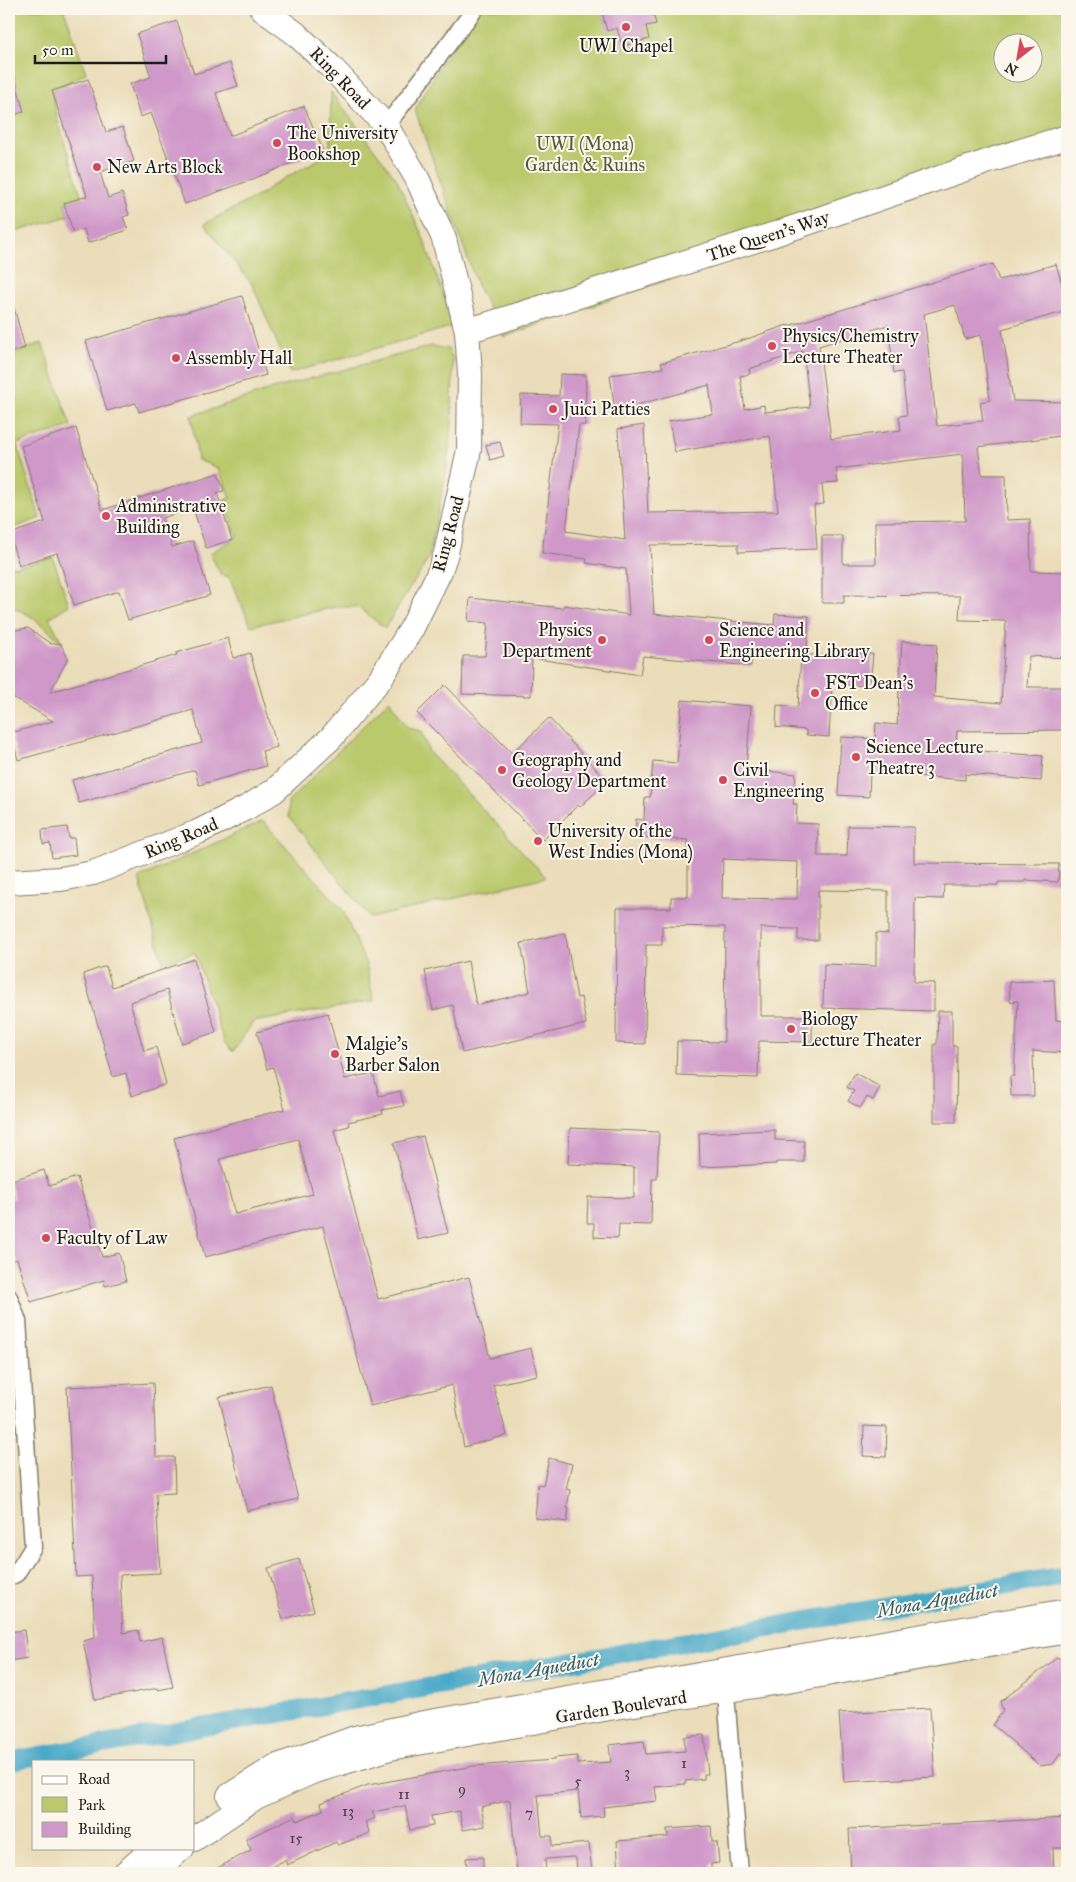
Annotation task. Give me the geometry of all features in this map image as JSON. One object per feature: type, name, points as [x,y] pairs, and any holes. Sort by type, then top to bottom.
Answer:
[{"type":"street","name":"Ring Road","points":[[9,882],[61,879],[93,873],[198,832],[248,807],[274,791],[331,738],[380,679],[420,612],[440,571],[450,538],[469,450],[470,374],[467,331],[444,239],[417,178],[386,126],[331,67],[295,33],[262,9]]},
{"type":"street","points":[[386,126],[475,9]]},
{"type":"street","name":"The Queen's Way","points":[[467,331],[775,234],[995,159],[1067,137]]},
{"type":"street","points":[[9,1298],[18,1321],[33,1547],[16,1574],[9,1577]]},
{"type":"street","name":"Garden Boulevard","points":[[195,1838],[256,1797],[312,1772],[390,1748],[605,1708],[725,1681],[1067,1611]]},
{"type":"street","name":"Garden Boulevard","points":[[195,1817],[275,1767],[355,1738],[424,1723],[1067,1631]]},
{"type":"street","points":[[725,1681],[740,1873]]},
{"type":"street","points":[[125,1873],[152,1850]]},
{"type":"street","points":[[154,1873],[180,1850]]},
{"type":"green space","points":[[9,9],[64,9],[86,73],[52,91],[57,118],[82,198],[64,203],[68,216],[9,234]]},
{"type":"green space","name":"UWI (Mona) Garden & Ruins","points":[[472,9],[1067,9],[1067,140],[504,337],[477,285],[415,110]]},
{"type":"green space","points":[[331,92],[396,178],[423,237],[454,326],[290,373],[252,284],[204,224],[265,192],[271,186],[330,153]]},
{"type":"green space","points":[[42,343],[71,426],[17,444],[40,518],[9,530],[9,355]]},
{"type":"green space","points":[[432,346],[448,349],[453,358],[452,424],[447,466],[429,558],[385,628],[358,607],[335,607],[251,626],[229,577],[221,575],[210,553],[237,537],[224,500],[231,498],[218,468],[198,460],[191,416],[279,387]]},
{"type":"green space","points":[[9,556],[13,567],[53,558],[69,605],[49,618],[63,644],[30,616],[15,609],[9,609]]},
{"type":"green space","points":[[389,700],[408,728],[421,731],[429,752],[546,877],[370,918],[289,817],[288,802]]},
{"type":"green space","points":[[263,821],[342,909],[366,964],[374,1001],[253,1022],[233,1052],[224,1042],[195,953],[163,962],[139,878]]},
{"type":"building","name":"UWI Chapel","points":[[601,9],[652,9],[656,24],[646,26],[649,39],[622,46],[617,28],[607,31]]},
{"type":"building","points":[[177,21],[194,74],[230,63],[238,86],[216,93],[230,136],[304,106],[323,150],[248,181],[185,204],[151,113],[140,117],[130,84],[151,77],[137,34]]},
{"type":"building","points":[[13,71],[24,112],[9,116],[9,72]]},
{"type":"building","name":"New Arts Block","points":[[88,79],[106,132],[123,127],[134,161],[100,172],[108,198],[122,193],[129,215],[123,217],[128,230],[88,243],[84,229],[73,232],[64,203],[87,196],[52,91]]},
{"type":"building","points":[[993,264],[999,280],[1056,264],[1067,302],[1067,311],[1002,329],[1013,401],[1067,402],[1067,435],[978,447],[982,475],[1006,475],[1007,520],[1030,519],[1031,571],[1067,572],[1067,658],[1029,656],[1027,687],[1067,687],[1067,730],[957,731],[956,749],[1043,756],[1041,781],[965,774],[965,780],[870,772],[869,797],[838,795],[841,737],[875,739],[876,723],[897,725],[902,641],[937,644],[934,697],[1001,703],[1006,621],[959,620],[960,596],[844,595],[844,603],[822,603],[822,536],[843,536],[843,564],[876,564],[875,522],[965,521],[963,454],[836,469],[838,483],[822,484],[824,504],[814,505],[817,549],[738,552],[738,544],[650,545],[654,614],[774,625],[775,614],[809,616],[807,652],[752,649],[751,666],[643,656],[640,675],[532,658],[531,696],[462,694],[463,656],[485,656],[488,623],[468,621],[470,598],[563,608],[564,605],[629,615],[626,569],[586,563],[587,559],[542,553],[558,424],[520,423],[521,395],[559,396],[560,374],[586,375],[585,425],[579,425],[566,531],[625,540],[618,429],[644,425],[648,513],[778,511],[770,436],[675,452],[669,421],[713,414],[709,385],[615,411],[610,375],[663,368],[661,363]],"holes":[[[955,305],[965,339],[981,335],[990,400],[980,402],[983,421],[937,426],[924,314]],[[888,325],[894,373],[902,372],[907,415],[899,416],[901,430],[831,439],[819,346]],[[803,351],[810,407],[765,412],[764,405],[745,409],[740,376],[750,374],[749,369]]]},
{"type":"building","name":"Assembly Hall","points":[[242,296],[266,375],[139,412],[136,403],[107,411],[86,341]]},
{"type":"building","points":[[13,304],[25,348],[9,353],[9,305]]},
{"type":"building","name":"Administrative Building","points":[[76,428],[102,510],[218,473],[224,491],[217,493],[232,540],[206,548],[193,508],[162,518],[172,547],[193,541],[210,595],[128,620],[119,591],[74,605],[57,553],[19,565],[9,534],[45,522],[21,446]]},
{"type":"building","points":[[500,442],[504,456],[490,460],[486,445]]},
{"type":"building","points":[[28,628],[51,644],[60,643],[68,658],[50,692],[228,638],[233,658],[250,653],[277,747],[262,751],[266,766],[199,785],[195,770],[79,803],[72,780],[202,743],[193,710],[18,760],[11,733],[53,721],[9,695],[9,631]]},
{"type":"building","name":"FST Dean's Office","points":[[837,652],[873,654],[870,686],[832,684],[829,737],[806,735],[806,730],[776,727],[777,705],[798,707],[801,654],[837,657]]},
{"type":"building","name":"Geography and Geology Department","points":[[445,685],[512,753],[549,718],[607,781],[580,807],[578,805],[543,840],[417,713]]},
{"type":"building","points":[[682,700],[751,706],[746,769],[796,774],[793,804],[797,804],[796,823],[818,824],[818,856],[847,856],[848,826],[914,827],[914,863],[1059,864],[1058,882],[1025,880],[1025,882],[998,882],[998,885],[944,885],[943,899],[915,898],[914,982],[934,983],[934,1011],[823,1008],[824,964],[876,966],[876,933],[888,934],[888,891],[818,890],[818,940],[798,940],[798,929],[761,928],[761,1016],[812,1016],[812,1042],[759,1041],[758,1078],[676,1075],[677,1041],[724,1042],[725,927],[662,926],[662,945],[646,945],[645,1044],[616,1043],[617,908],[671,908],[671,897],[688,897],[688,840],[635,837],[636,819],[644,820],[645,797],[650,797],[653,761],[677,763]],"holes":[[[723,859],[798,862],[797,899],[722,898]]]},
{"type":"building","points":[[67,827],[69,838],[74,838],[76,855],[52,858],[50,843],[43,844],[42,830]]},
{"type":"building","points":[[565,933],[577,998],[581,997],[586,1024],[462,1053],[453,1005],[433,1010],[425,971],[468,961],[476,1005],[530,992],[521,943]]},
{"type":"building","points":[[194,959],[216,1032],[182,1043],[167,990],[130,1002],[144,1051],[156,1047],[166,1084],[132,1096],[126,1073],[113,1077],[83,974],[106,966],[112,987]]},
{"type":"building","points":[[1054,980],[1056,1020],[1067,1021],[1067,1053],[1033,1051],[1034,1096],[1011,1096],[1010,1076],[1014,1076],[1018,1001],[1010,1002],[1009,982]]},
{"type":"building","points":[[938,1011],[952,1011],[952,1046],[957,1046],[956,1122],[934,1122],[934,1044],[937,1044]]},
{"type":"building","points":[[328,1013],[345,1079],[373,1073],[379,1096],[400,1091],[404,1106],[382,1110],[383,1114],[348,1122],[349,1126],[334,1130],[378,1299],[469,1277],[490,1358],[531,1348],[537,1375],[493,1385],[507,1435],[464,1447],[452,1385],[370,1406],[323,1226],[205,1257],[174,1138],[285,1109],[273,1067],[267,1069],[257,1032]],"holes":[[[298,1139],[313,1194],[235,1214],[220,1159]]]},
{"type":"building","points":[[855,1073],[880,1087],[873,1100],[867,1097],[860,1108],[848,1101],[854,1091],[847,1087]]},
{"type":"building","points":[[570,1128],[659,1132],[657,1179],[652,1179],[651,1225],[619,1224],[618,1238],[594,1237],[594,1223],[587,1223],[588,1197],[634,1198],[634,1167],[568,1164]]},
{"type":"building","points":[[775,1130],[775,1140],[804,1141],[804,1162],[700,1167],[699,1133]]},
{"type":"building","points":[[423,1136],[448,1233],[418,1240],[394,1143]]},
{"type":"building","name":"Faculty of Law","points":[[44,1170],[49,1186],[77,1177],[102,1257],[119,1253],[126,1281],[105,1286],[104,1280],[31,1302],[17,1259],[9,1261],[9,1200],[15,1198],[9,1181]]},
{"type":"building","points":[[153,1383],[156,1457],[174,1457],[175,1493],[156,1494],[160,1573],[120,1575],[123,1633],[138,1630],[140,1642],[162,1637],[173,1687],[95,1700],[83,1641],[95,1638],[92,1576],[76,1577],[67,1387]]},
{"type":"building","points":[[271,1385],[298,1499],[247,1511],[219,1397]]},
{"type":"building","points":[[864,1426],[887,1427],[886,1457],[863,1456]]},
{"type":"building","points":[[549,1458],[572,1464],[566,1489],[570,1490],[567,1522],[535,1518],[538,1484],[543,1485]]},
{"type":"building","points":[[299,1559],[314,1611],[283,1619],[268,1568]]},
{"type":"building","points":[[24,1630],[28,1658],[9,1661],[9,1632]]},
{"type":"building","points":[[1058,1657],[1067,1666],[1067,1757],[1061,1753],[1053,1764],[1040,1766],[993,1725],[1003,1710],[1000,1702]]},
{"type":"building","points":[[930,1708],[935,1777],[844,1782],[839,1713]]},
{"type":"building","points":[[704,1735],[708,1774],[704,1774],[704,1779],[685,1781],[685,1784],[655,1787],[657,1801],[603,1807],[604,1816],[581,1818],[578,1791],[538,1795],[542,1836],[552,1836],[552,1846],[589,1843],[592,1873],[577,1873],[576,1858],[573,1857],[545,1859],[546,1873],[517,1873],[510,1800],[481,1807],[485,1826],[463,1830],[459,1811],[431,1816],[433,1826],[410,1830],[405,1806],[372,1812],[375,1818],[365,1822],[370,1833],[338,1845],[336,1842],[287,1865],[285,1860],[260,1873],[208,1873],[251,1850],[246,1839],[295,1816],[297,1821],[323,1810],[321,1803],[368,1785],[474,1766],[554,1760],[554,1758],[577,1756],[578,1764],[611,1762],[609,1745],[644,1741],[646,1754],[685,1751],[684,1737]]},
{"type":"building","points":[[1067,1818],[1067,1848],[1053,1848],[1054,1873],[851,1873],[849,1829]]},
{"type":"building","points":[[711,1826],[712,1842],[717,1842],[719,1863],[711,1864],[711,1873],[619,1873],[617,1841],[668,1837],[667,1829]]},
{"type":"building","points":[[483,1857],[483,1873],[467,1873],[466,1858]]},
{"type":"waterway","name":"Mona Aqueduct","points":[[9,1761],[1055,1577],[1067,1577]]},
{"type":"place","name":"UWI Chapel","points":[[626,27]]},
{"type":"place","name":"The University Bookshop","points":[[277,143]]},
{"type":"place","name":"New Arts Block","points":[[97,167]]},
{"type":"place","name":"Physics/Chemistry Lecture Theater","points":[[772,346]]},
{"type":"place","name":"Assembly Hall","points":[[176,358]]},
{"type":"place","name":"Juici Patties","points":[[553,409]]},
{"type":"place","name":"Administrative Building","points":[[106,516]]},
{"type":"place","name":"Physics Department","points":[[602,640]]},
{"type":"place","name":"Science and Engineering Library","points":[[709,640]]},
{"type":"place","name":"FST Dean's Office","points":[[815,693]]},
{"type":"place","name":"Science Lecture Theatre 3","points":[[856,757]]},
{"type":"place","name":"Geography and Geology Department","points":[[502,770]]},
{"type":"place","name":"Civil Engineering","points":[[723,780]]},
{"type":"place","name":"University of the West Indies (Mona)","points":[[538,841]]},
{"type":"place","name":"Biology Lecture Theater","points":[[791,1029]]},
{"type":"place","name":"Malgie's Barber Salon","points":[[335,1054]]},
{"type":"place","name":"Faculty of Law","points":[[46,1238]]}]
